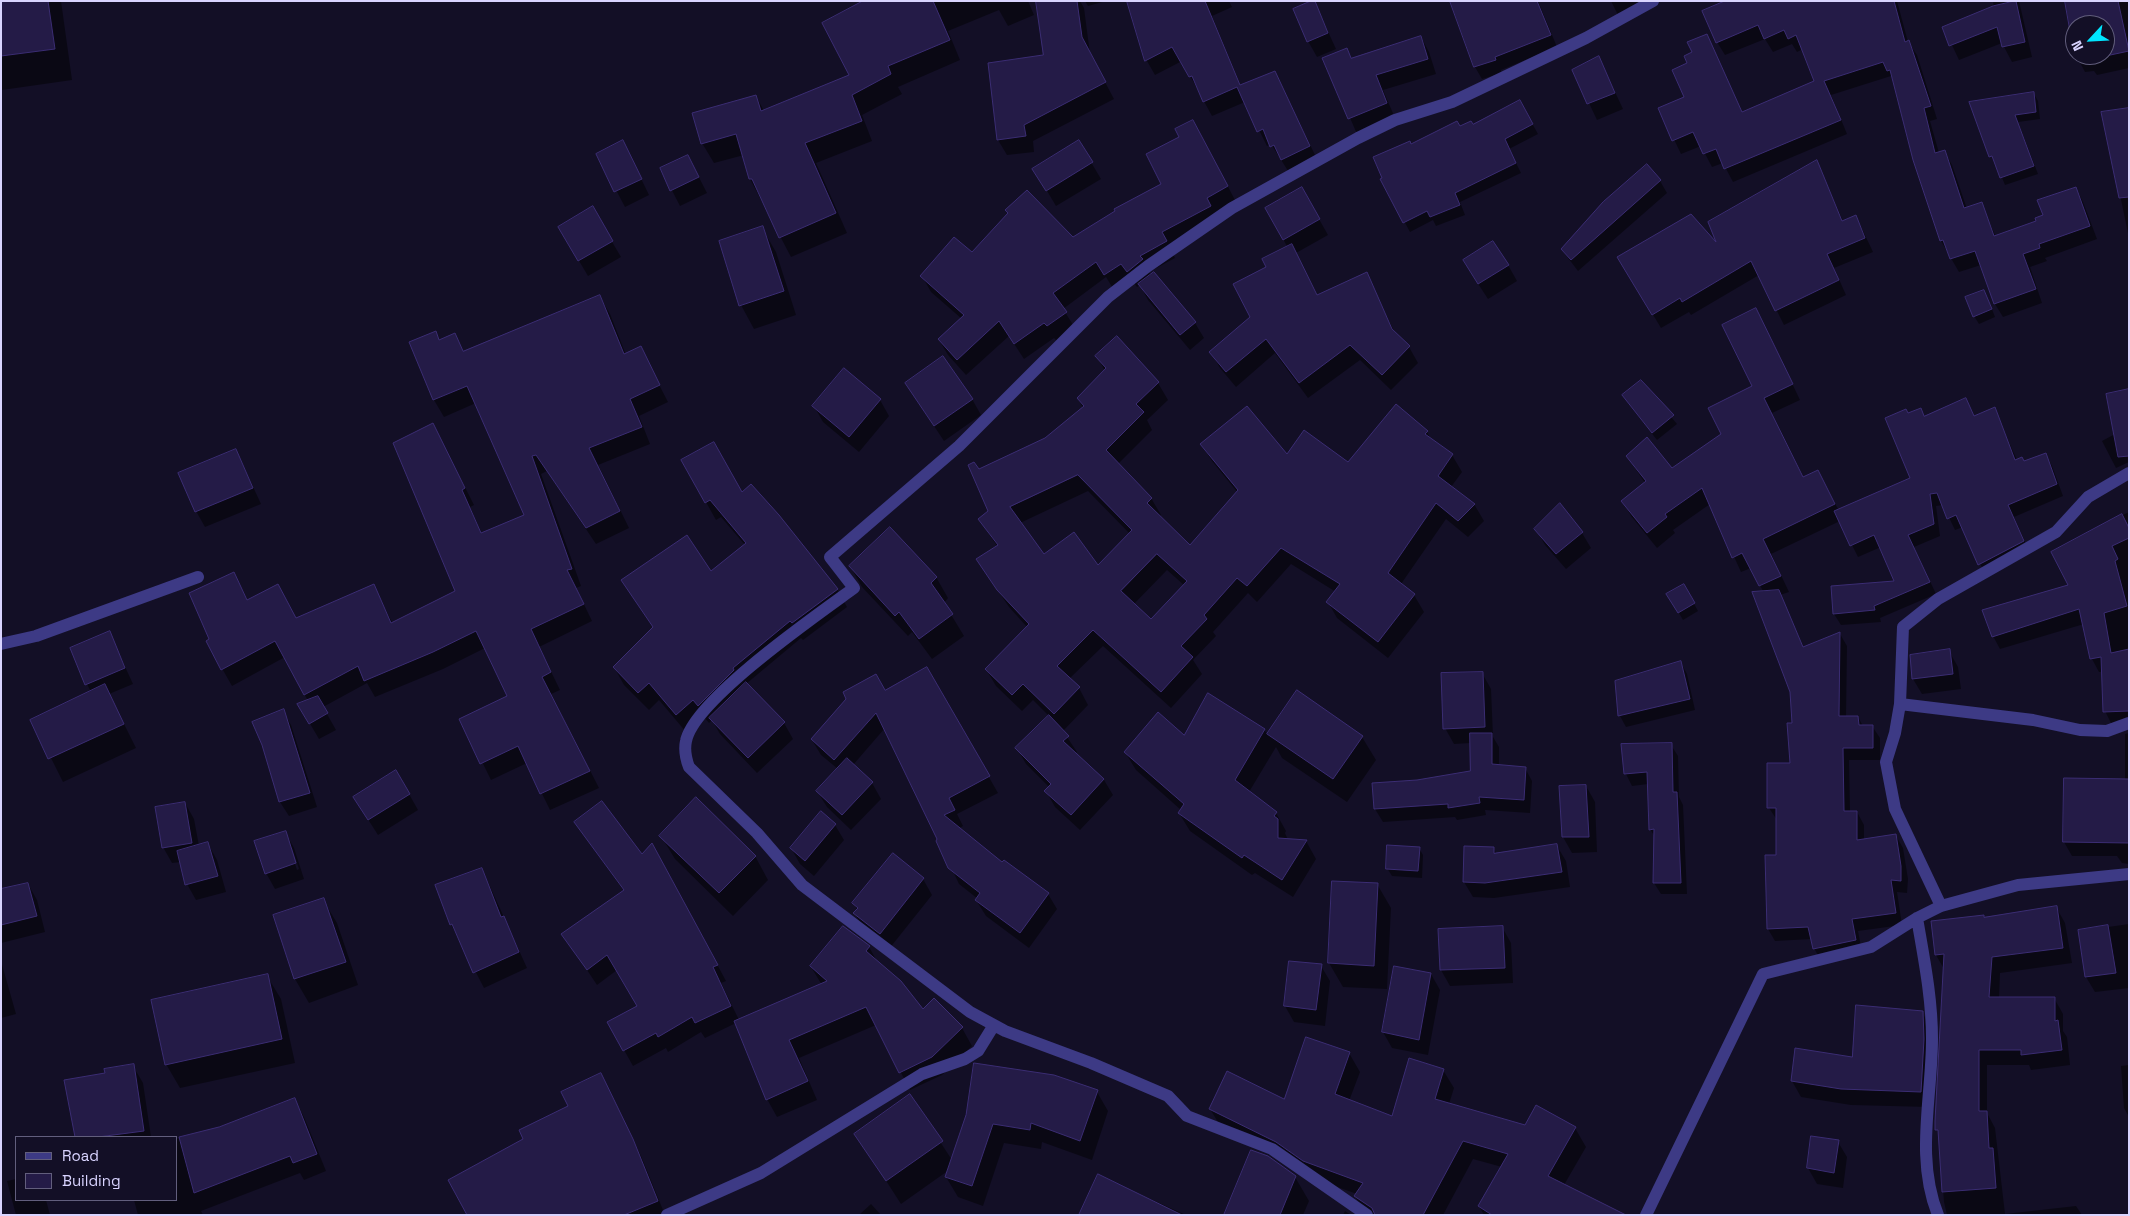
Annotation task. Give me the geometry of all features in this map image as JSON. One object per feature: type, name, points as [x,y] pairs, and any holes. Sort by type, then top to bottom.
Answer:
[{"type":"street","points":[[1367,1215],[1272,1149],[1187,1116],[1168,1096],[994,1025],[970,1012],[802,885],[757,833],[689,767],[685,756],[686,741],[692,724],[727,686],[802,626],[854,588],[830,557],[959,446],[1108,298],[1148,266],[1232,208],[1358,138],[1395,120],[1452,102],[1586,38],[1653,1]]},
{"type":"street","points":[[1941,906],[1895,809],[1886,762],[1895,733],[1900,704],[1903,627],[1938,599],[2056,532],[2088,497],[2129,473]]},
{"type":"street","points":[[1,644],[36,636],[198,577]]},
{"type":"street","points":[[1900,704],[2033,720],[2080,730],[2107,731],[2129,724]]},
{"type":"street","points":[[1646,1215],[1762,974],[1871,946],[1941,906],[2018,885],[2129,874]]},
{"type":"street","points":[[1917,918],[1932,1000],[1932,1042],[1926,1129],[1927,1171],[1938,1215]]},
{"type":"street","points":[[667,1215],[761,1173],[922,1074],[965,1059],[978,1050],[994,1025]]},
{"type":"building","points":[[1,1],[48,1],[55,49],[1,56]]},
{"type":"building","points":[[863,1],[933,1],[950,40],[888,66],[891,74],[852,95],[862,121],[805,143],[836,213],[779,238],[752,179],[749,179],[736,134],[701,144],[692,113],[756,95],[761,111],[849,75],[822,23]]},
{"type":"building","points":[[1036,1],[1077,1],[1082,37],[1106,82],[1024,125],[1026,136],[997,140],[988,63],[1043,55]]},
{"type":"building","points":[[1127,1],[1205,1],[1240,85],[1275,71],[1310,146],[1281,160],[1274,145],[1270,147],[1263,129],[1257,132],[1237,87],[1203,102],[1192,76],[1189,77],[1172,47],[1145,61]]},
{"type":"building","points":[[1315,1],[1328,33],[1307,42],[1293,9]]},
{"type":"building","points":[[1450,1],[1537,1],[1551,35],[1495,57],[1496,60],[1474,67]]},
{"type":"building","points":[[1725,1],[1894,1],[1905,42],[1909,40],[1931,106],[1924,108],[1935,153],[1945,150],[1964,208],[1982,202],[1994,236],[2036,221],[2035,218],[2043,215],[2037,200],[2076,187],[2090,226],[2039,244],[2040,248],[2023,254],[2036,289],[1994,304],[1975,251],[1950,259],[1943,240],[1940,241],[1913,160],[1890,70],[1887,71],[1883,62],[1824,81],[1841,120],[1724,169],[1716,149],[1703,154],[1693,132],[1672,141],[1658,108],[1684,97],[1672,70],[1687,63],[1684,56],[1692,52],[1687,42],[1707,34],[1742,112],[1814,81],[1796,35],[1788,39],[1784,30],[1764,39],[1758,25],[1716,43],[1702,11]]},
{"type":"building","points":[[2016,1],[2025,42],[2002,47],[1997,27],[1949,46],[1942,27],[1993,6]]},
{"type":"building","points":[[2065,1],[2118,1],[2129,51],[2115,54],[2115,15],[2068,15]]},
{"type":"building","points":[[1421,36],[1428,59],[1376,75],[1387,103],[1348,119],[1322,58],[1347,48],[1351,58]]},
{"type":"building","points":[[1599,56],[1615,93],[1587,104],[1572,70]]},
{"type":"building","points":[[2034,92],[2036,112],[2015,115],[2034,166],[2000,178],[1992,156],[1989,157],[1969,102]]},
{"type":"building","points":[[1520,100],[1533,124],[1505,139],[1516,163],[1455,193],[1460,205],[1430,217],[1427,211],[1403,223],[1380,179],[1382,178],[1373,157],[1410,141],[1411,144],[1457,121],[1460,126],[1471,121],[1473,124]]},
{"type":"building","points":[[2129,108],[2129,197],[2119,198],[2101,112]]},
{"type":"building","points":[[1193,120],[1228,186],[1207,198],[1211,206],[1162,232],[1167,241],[1140,256],[1143,259],[1127,272],[1121,264],[1104,275],[1096,262],[1053,293],[1067,312],[1047,326],[1044,323],[1014,344],[999,321],[957,360],[938,339],[964,315],[920,276],[954,237],[972,252],[1008,213],[1005,210],[1027,190],[1073,237],[1115,211],[1114,209],[1161,184],[1146,154],[1179,137],[1175,129]]},
{"type":"building","points":[[623,140],[642,179],[614,192],[596,154]]},
{"type":"building","points":[[1079,140],[1093,162],[1046,191],[1032,169]]},
{"type":"building","points":[[688,155],[699,177],[670,191],[660,168]]},
{"type":"building","points":[[1817,160],[1842,221],[1856,215],[1865,238],[1827,254],[1839,280],[1775,311],[1751,261],[1682,302],[1680,298],[1652,315],[1617,257],[1691,214],[1716,242],[1708,222]]},
{"type":"building","points":[[1647,164],[1661,180],[1571,260],[1561,249],[1603,202]]},
{"type":"building","points":[[1302,187],[1320,219],[1283,240],[1265,208]]},
{"type":"building","points":[[593,206],[613,241],[578,261],[558,227]]},
{"type":"building","points":[[763,226],[784,291],[739,306],[719,241]]},
{"type":"building","points":[[1493,241],[1509,265],[1478,284],[1463,260]]},
{"type":"building","points":[[1292,244],[1317,295],[1367,272],[1392,329],[1410,346],[1382,375],[1350,345],[1299,383],[1266,339],[1226,372],[1209,352],[1250,317],[1233,284],[1266,267],[1262,259]]},
{"type":"building","points":[[1154,272],[1196,322],[1180,335],[1138,284]]},
{"type":"building","points":[[1984,290],[1992,309],[1973,317],[1965,297]]},
{"type":"building","points":[[600,295],[624,354],[641,346],[660,385],[630,399],[642,427],[589,448],[620,511],[586,528],[536,455],[532,456],[572,569],[567,570],[584,604],[531,629],[551,672],[542,677],[590,771],[540,794],[518,746],[480,764],[459,719],[507,696],[476,631],[433,652],[364,681],[358,666],[304,695],[275,641],[221,670],[206,641],[209,639],[189,593],[234,572],[247,600],[278,584],[296,618],[374,584],[391,623],[455,591],[393,443],[433,423],[465,488],[462,490],[481,533],[524,515],[467,386],[433,400],[409,342],[436,331],[439,340],[455,333],[463,351]]},
{"type":"building","points":[[1756,308],[1793,384],[1764,398],[1803,477],[1818,470],[1835,504],[1763,539],[1781,576],[1759,586],[1742,553],[1732,558],[1702,488],[1665,514],[1667,517],[1647,533],[1621,501],[1646,481],[1626,456],[1647,437],[1672,468],[1721,434],[1708,408],[1752,386],[1722,325]]},
{"type":"building","points":[[1117,336],[1159,382],[1136,404],[1144,412],[1106,450],[1152,498],[1147,503],[1190,545],[1238,490],[1200,444],[1247,406],[1287,454],[1304,430],[1348,462],[1396,404],[1428,431],[1425,434],[1453,454],[1438,476],[1475,504],[1458,521],[1436,503],[1388,573],[1415,594],[1378,642],[1326,602],[1340,584],[1281,548],[1247,586],[1237,578],[1204,615],[1207,619],[1181,646],[1193,657],[1161,692],[1093,630],[1057,666],[1080,687],[1054,714],[1023,684],[1012,695],[985,669],[1029,624],[997,590],[976,559],[998,545],[978,519],[988,511],[968,465],[974,462],[979,469],[1045,438],[1084,406],[1077,398],[1106,368],[1095,356]],"holes":[[[1078,475],[1132,530],[1098,565],[1074,532],[1044,554],[1010,507]],[[1157,554],[1187,581],[1151,619],[1121,591]]]},
{"type":"building","points":[[943,356],[973,399],[934,426],[905,383]]},
{"type":"building","points":[[844,368],[881,399],[849,437],[812,406]]},
{"type":"building","points":[[1641,380],[1674,415],[1652,433],[1622,395]]},
{"type":"building","points":[[2129,389],[2129,456],[2118,457],[2106,394]]},
{"type":"building","points":[[1966,398],[1974,416],[1995,407],[2015,460],[2022,457],[2024,461],[2046,453],[2057,484],[2008,505],[2024,541],[1978,565],[1956,515],[1947,519],[1937,493],[1930,494],[1934,524],[1908,535],[1930,582],[1874,606],[1875,610],[1833,614],[1831,586],[1894,581],[1874,535],[1850,546],[1834,511],[1910,478],[1885,418],[1906,409],[1908,413],[1921,408],[1924,416]]},
{"type":"building","points":[[714,442],[742,492],[751,484],[779,515],[838,589],[792,623],[790,621],[733,668],[734,670],[698,706],[693,700],[676,715],[649,683],[638,693],[613,667],[653,627],[621,580],[687,535],[711,571],[746,543],[710,500],[705,503],[681,460]]},
{"type":"building","points":[[236,449],[253,488],[195,512],[178,473]]},
{"type":"building","points":[[1560,503],[1583,532],[1556,554],[1534,529]]},
{"type":"building","points":[[2122,514],[2129,528],[2129,538],[2112,546],[2118,559],[2115,561],[2127,606],[2104,613],[2111,653],[2129,649],[2129,711],[2103,712],[2101,657],[2090,659],[2079,609],[1992,637],[1982,610],[2068,585],[2051,552]]},
{"type":"building","points":[[890,527],[937,577],[931,583],[953,614],[919,639],[899,612],[895,616],[849,566]]},
{"type":"building","points":[[1684,584],[1695,603],[1678,613],[1666,594]]},
{"type":"building","points":[[1779,590],[1803,647],[1840,632],[1839,716],[1858,716],[1859,725],[1873,725],[1873,748],[1843,748],[1844,811],[1857,811],[1857,840],[1896,834],[1901,866],[1901,881],[1891,880],[1896,913],[1852,919],[1856,940],[1813,949],[1808,927],[1767,929],[1765,855],[1776,855],[1776,808],[1767,808],[1767,763],[1790,763],[1787,723],[1792,723],[1790,692],[1752,592]]},
{"type":"building","points":[[110,631],[125,668],[85,685],[70,648]]},
{"type":"building","points":[[1950,649],[1953,674],[1912,679],[1910,655]]},
{"type":"building","points":[[1681,661],[1690,699],[1618,716],[1615,681]]},
{"type":"building","points":[[927,667],[990,776],[949,798],[955,810],[944,815],[1002,862],[1004,860],[1049,893],[1020,933],[975,900],[980,893],[948,868],[936,841],[937,839],[876,713],[834,760],[811,739],[846,699],[843,692],[876,674],[885,690]]},
{"type":"building","points":[[1483,672],[1485,727],[1443,729],[1441,673]]},
{"type":"building","points":[[746,682],[785,722],[748,758],[709,718]]},
{"type":"building","points":[[105,684],[124,724],[48,759],[30,720]]},
{"type":"building","points":[[1297,690],[1363,736],[1333,779],[1267,734]]},
{"type":"building","points":[[1208,693],[1265,729],[1235,780],[1277,812],[1274,816],[1278,819],[1278,838],[1307,840],[1282,880],[1244,855],[1242,858],[1178,813],[1184,804],[1124,752],[1158,712],[1184,735]]},
{"type":"building","points":[[318,696],[328,713],[309,724],[297,704]]},
{"type":"building","points":[[284,709],[310,793],[279,802],[262,745],[252,722]]},
{"type":"building","points":[[1049,715],[1069,736],[1063,741],[1104,779],[1071,815],[1044,791],[1051,784],[1015,748]]},
{"type":"building","points":[[1470,733],[1492,733],[1492,764],[1526,767],[1524,800],[1479,797],[1480,803],[1448,808],[1448,804],[1374,809],[1372,783],[1417,780],[1470,771]]},
{"type":"building","points":[[1672,743],[1673,792],[1677,792],[1681,883],[1653,883],[1654,829],[1649,830],[1647,772],[1624,774],[1621,744]]},
{"type":"building","points":[[847,758],[873,782],[842,815],[816,791]]},
{"type":"building","points":[[396,770],[410,794],[368,820],[353,797]]},
{"type":"building","points":[[2064,778],[2129,779],[2129,843],[2063,842]]},
{"type":"building","points":[[1586,785],[1589,837],[1562,837],[1559,786]]},
{"type":"building","points":[[696,797],[756,856],[719,893],[659,836]]},
{"type":"building","points":[[602,801],[642,854],[652,843],[718,965],[713,967],[731,1006],[695,1023],[692,1017],[658,1037],[656,1033],[623,1051],[607,1022],[637,1006],[607,955],[587,970],[561,934],[624,890],[574,822]]},
{"type":"building","points":[[185,802],[192,843],[162,848],[155,807]]},
{"type":"building","points":[[821,811],[836,824],[805,861],[790,848]]},
{"type":"building","points":[[286,831],[296,863],[265,874],[254,841]]},
{"type":"building","points":[[208,842],[218,876],[185,885],[177,851]]},
{"type":"building","points":[[1557,844],[1562,872],[1485,883],[1463,882],[1464,846],[1494,847],[1494,853]]},
{"type":"building","points":[[1387,845],[1420,847],[1418,871],[1386,869]]},
{"type":"building","points":[[893,853],[924,878],[880,934],[853,913],[858,908],[852,903]]},
{"type":"building","points":[[482,868],[501,917],[504,916],[519,952],[473,973],[452,924],[450,925],[435,885]]},
{"type":"building","points":[[1332,881],[1378,883],[1374,966],[1328,963]]},
{"type":"building","points":[[28,883],[37,916],[1,925],[1,889]]},
{"type":"building","points":[[324,898],[346,962],[294,979],[273,915]]},
{"type":"building","points":[[2057,906],[2063,948],[1992,957],[1989,997],[2055,997],[2055,1021],[2058,1020],[2062,1050],[2021,1055],[2021,1050],[1979,1050],[1979,1111],[1987,1111],[1989,1148],[1993,1148],[1996,1188],[1942,1192],[1938,1130],[1935,1130],[1935,1121],[1944,954],[1935,955],[1931,921],[1984,915],[1984,917]]},
{"type":"building","points":[[2108,925],[2116,973],[2085,977],[2078,930]]},
{"type":"building","points":[[843,926],[870,946],[866,951],[901,981],[923,1009],[934,998],[963,1027],[932,1057],[899,1073],[866,1007],[789,1040],[808,1081],[766,1100],[734,1021],[827,981],[810,966]]},
{"type":"building","points":[[1503,926],[1505,968],[1440,970],[1438,929]]},
{"type":"building","points":[[1289,961],[1322,964],[1316,1010],[1284,1006]]},
{"type":"building","points":[[1394,966],[1431,973],[1419,1040],[1382,1032]]},
{"type":"building","points":[[268,974],[282,1039],[165,1065],[151,1000]]},
{"type":"building","points":[[1856,1005],[1923,1011],[1924,1039],[1921,1092],[1841,1089],[1791,1081],[1795,1048],[1852,1057]]},
{"type":"building","points":[[1306,1037],[1350,1052],[1335,1094],[1392,1116],[1409,1058],[1444,1069],[1435,1099],[1525,1125],[1536,1105],[1576,1127],[1548,1176],[1626,1215],[1492,1215],[1478,1206],[1508,1154],[1463,1141],[1423,1215],[1375,1215],[1372,1208],[1354,1196],[1363,1183],[1303,1161],[1276,1142],[1209,1109],[1227,1071],[1284,1099]]},
{"type":"building","points":[[974,1063],[1054,1075],[1098,1090],[1080,1141],[1031,1123],[1030,1130],[993,1124],[972,1186],[945,1177],[966,1115]]},
{"type":"building","points":[[134,1064],[144,1131],[106,1136],[75,1136],[64,1080],[105,1073],[104,1069]]},
{"type":"building","points":[[601,1073],[633,1139],[658,1201],[624,1215],[467,1215],[448,1180],[523,1139],[519,1130],[568,1106],[561,1092]]},
{"type":"building","points":[[910,1094],[943,1141],[886,1181],[854,1134]]},
{"type":"building","points":[[295,1098],[317,1154],[293,1163],[290,1156],[194,1193],[179,1137],[219,1127]]},
{"type":"building","points":[[1811,1136],[1839,1140],[1834,1173],[1807,1168]]},
{"type":"building","points":[[1251,1150],[1268,1156],[1296,1176],[1280,1215],[1224,1215]]},
{"type":"building","points":[[1098,1174],[1182,1215],[1079,1215]]}]
